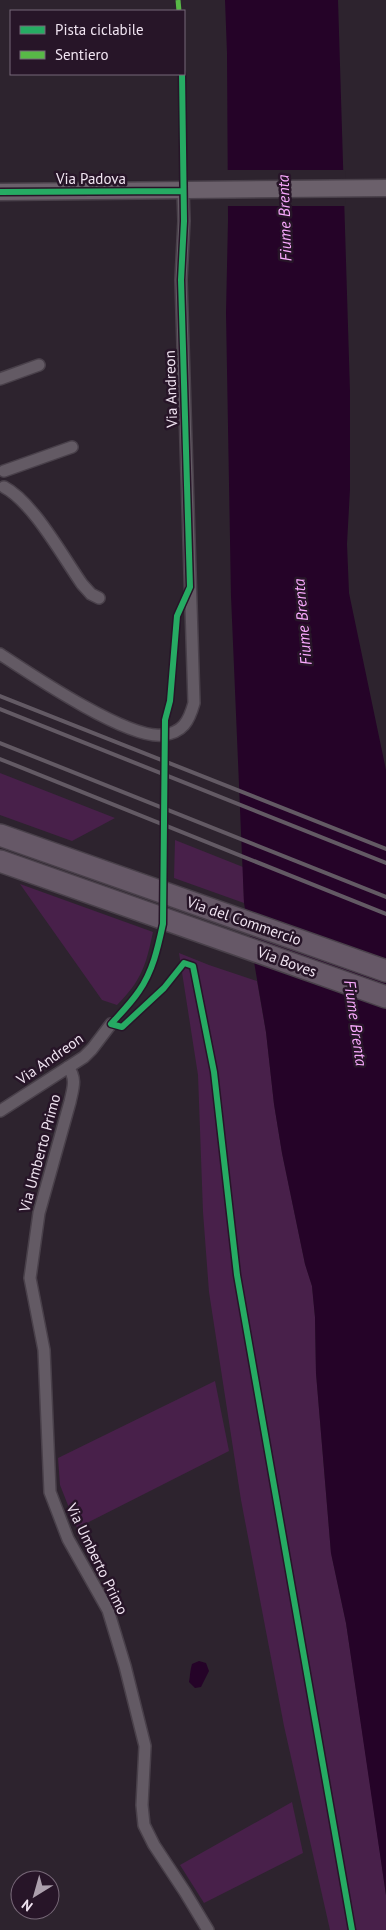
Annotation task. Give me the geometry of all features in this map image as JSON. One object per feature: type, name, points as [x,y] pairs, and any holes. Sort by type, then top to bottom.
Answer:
[{"type":"highway","name":"Via del Commercio","points":[[0,835],[386,971]]},
{"type":"highway","name":"Via del Commercio","points":[[0,861],[217,936]]},
{"type":"highway","name":"Via Boves","points":[[217,936],[386,997]]},
{"type":"main road","name":"Via Padova","points":[[0,192],[183,198],[201,189],[381,188]]},
{"type":"street","name":"Via Andreon","points":[[0,654],[88,708],[138,732],[156,735],[168,734],[185,725],[190,717],[194,703],[181,280],[183,198]]},
{"type":"street","points":[[0,379],[40,364]]},
{"type":"street","points":[[72,447],[2,468],[6,480],[2,490],[17,494],[30,508],[82,584],[91,594],[99,598]]},
{"type":"street","name":"Via Andreon","points":[[0,1112],[92,1049],[112,1024]]},
{"type":"street","name":"Via Umberto Primo","points":[[68,1067],[74,1074],[74,1084],[39,1212],[30,1278],[44,1350],[50,1492],[68,1539],[108,1610],[125,1666],[145,1746],[142,1804],[144,1825],[154,1845],[208,1930]]},
{"type":"shaded area","points":[[0,773],[115,818],[72,841],[0,815]]},
{"type":"shaded area","points":[[175,840],[243,867],[244,903],[174,878]]},
{"type":"shaded area","points":[[20,884],[153,932],[142,972],[132,988],[117,1005],[102,1000]]},
{"type":"shaded area","points":[[179,953],[257,981],[266,1032],[274,1104],[282,1153],[305,1264],[312,1286],[315,1317],[316,1373],[331,1553],[346,1623],[372,1797],[386,1895],[386,1930],[330,1930],[284,1726],[241,1500],[209,1292],[203,1212],[198,1075]]},
{"type":"shaded area","points":[[215,1381],[229,1451],[77,1528],[60,1485],[58,1458]]},
{"type":"shaded area","points":[[292,1802],[303,1853],[204,1903],[180,1865]]},
{"type":"water","name":"Fiume Brenta","points":[[225,0],[338,0],[350,392],[350,489],[347,544],[349,593],[386,770],[386,1895],[346,1623],[331,1553],[316,1373],[315,1317],[312,1286],[305,1264],[282,1153],[274,1104],[266,1032],[244,903],[231,596],[226,313],[228,220]]},
{"type":"water","points":[[199,1661],[206,1663],[209,1671],[201,1687],[195,1688],[189,1682],[190,1671],[192,1664]]},
{"type":"pier","points":[[225,170],[345,170],[346,206],[225,206]]},
{"type":"railway","points":[[0,696],[386,849]]},
{"type":"railway","points":[[0,709],[386,863]]},
{"type":"railway","points":[[0,743],[386,897]]},
{"type":"railway","points":[[0,759],[386,914]]},
{"type":"marked path","points":[[178,0],[179,10]]},
{"type":"cycle path","points":[[182,75],[184,221],[181,280],[190,587],[177,616],[170,701],[165,720],[163,924],[154,959],[144,983],[133,1000],[111,1024],[122,1027],[164,988],[184,963],[193,966],[214,1072],[237,1275],[352,1930]]},
{"type":"cycle path","points":[[0,192],[183,191]]}]
